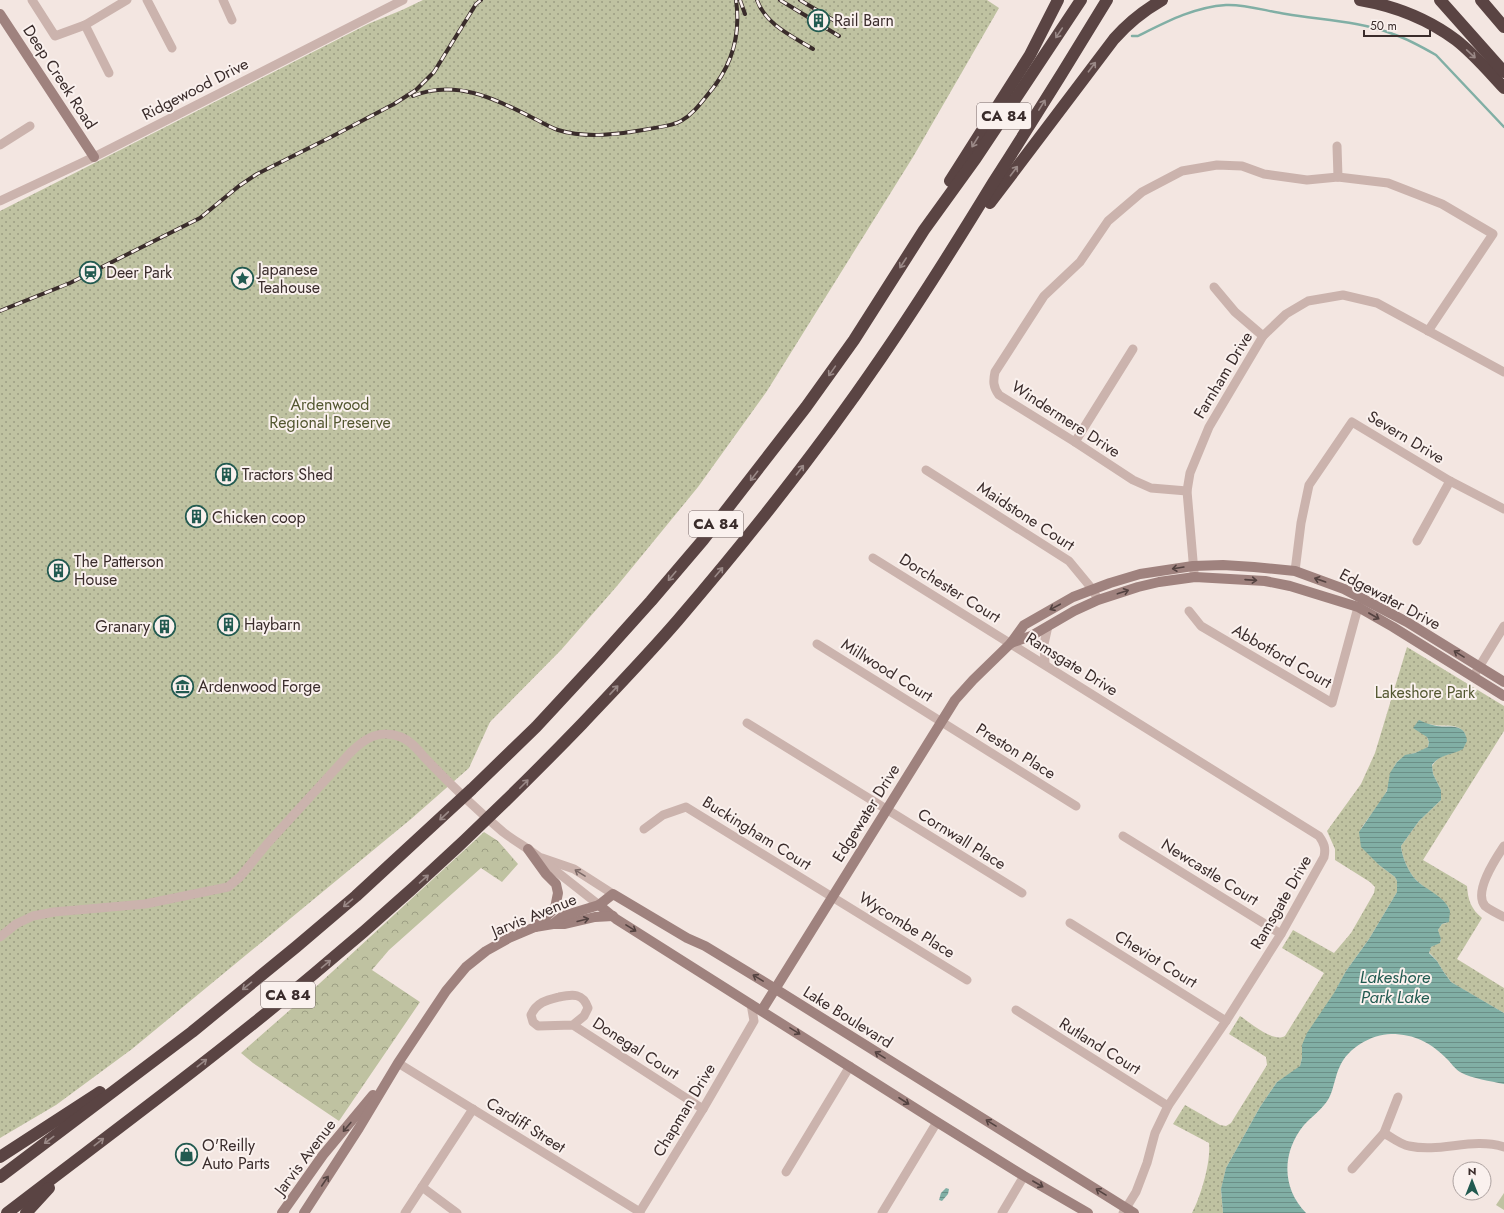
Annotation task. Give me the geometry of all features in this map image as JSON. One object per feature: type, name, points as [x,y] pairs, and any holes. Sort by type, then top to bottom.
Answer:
[{"type":"highway","points":[[924,230],[943,193],[1030,55],[1058,0]]},
{"type":"highway","name":"CA 84","points":[[0,1178],[192,1032],[356,896],[472,789],[530,732],[599,659],[699,545],[806,407],[854,340],[924,230],[976,158],[1081,0]]},
{"type":"highway","points":[[940,269],[1108,0]]},
{"type":"highway","points":[[940,269],[1114,39],[1140,14],[1162,0]]},
{"type":"highway","points":[[1360,0],[1374,2],[1403,11],[1431,24],[1457,41],[1504,88]]},
{"type":"highway","points":[[1440,0],[1504,72]]},
{"type":"highway","points":[[1481,0],[1504,27]]},
{"type":"highway","name":"CA 84","points":[[7,1213],[258,1020],[364,932],[439,866],[555,752],[617,688],[675,623],[774,503],[830,430],[881,358],[940,269]]},
{"type":"highway","points":[[0,1157],[192,1032]]},
{"type":"highway","points":[[26,1213],[68,1166]]},
{"type":"street","points":[[32,0],[55,36],[85,25],[127,0]]},
{"type":"street","points":[[147,0],[172,48]]},
{"type":"street","points":[[223,0],[232,20]]},
{"type":"street","name":"Ridgewood Drive","points":[[0,201],[94,157],[387,3],[403,0]]},
{"type":"street","name":"Deep Creek Road","points":[[0,14],[94,157]]},
{"type":"street","points":[[85,25],[109,73]]},
{"type":"street","points":[[0,144],[30,126]]},
{"type":"street","points":[[1337,146],[1338,177]]},
{"type":"street","name":"Windermere Drive","points":[[1187,492],[1151,488],[1133,480],[999,394],[995,390],[993,384],[995,372],[1044,296],[1080,262],[1108,221],[1142,192],[1182,171],[1217,166],[1242,166],[1264,174],[1307,180],[1338,177],[1388,183],[1442,204],[1493,234],[1428,331]]},
{"type":"street","points":[[1214,287],[1235,312],[1263,336]]},
{"type":"street","name":"Farnham Drive","points":[[1195,577],[1187,492],[1190,473],[1209,427],[1263,336],[1286,314],[1308,301],[1343,295],[1377,303],[1504,372]]},
{"type":"street","points":[[1075,442],[1133,349]]},
{"type":"street","name":"Severn Drive","points":[[1295,572],[1301,523],[1309,485],[1352,422],[1450,481],[1504,510]]},
{"type":"street","name":"Maidstone Court","points":[[926,470],[1069,561],[1093,590],[1098,600]]},
{"type":"street","points":[[1417,541],[1450,481]]},
{"type":"street","name":"Dorchester Court","points":[[873,558],[1011,643]]},
{"type":"street","name":"Edgewater Drive","points":[[762,1010],[774,988],[955,700],[1011,643],[1024,625],[1073,598],[1110,583],[1140,574],[1193,566],[1223,565],[1295,572],[1344,589],[1393,627],[1504,696]]},
{"type":"street","name":"Edgewater Drive","points":[[1011,643],[1031,636],[1074,611],[1098,600],[1138,587],[1159,582],[1195,577],[1265,581],[1360,602],[1407,622],[1504,682]]},
{"type":"street","name":"Abbotford Court","points":[[1189,611],[1201,626],[1332,703],[1360,602]]},
{"type":"street","points":[[1044,664],[1044,644],[1048,626]]},
{"type":"street","points":[[1472,677],[1504,626]]},
{"type":"street","name":"Ramsgate Drive","points":[[1011,643],[1319,836],[1325,847],[1324,857],[1281,934],[1226,1021],[1168,1106],[1155,1133],[1147,1163],[1128,1211]]},
{"type":"street","name":"Millwood Court","points":[[817,644],[941,722]]},
{"type":"street","name":"Preston Place","points":[[941,722],[1076,806]]},
{"type":"street","name":"Cornwall Place","points":[[747,723],[1022,894]]},
{"type":"street","name":"Lake Boulevard","points":[[0,937],[16,924],[33,916],[54,912],[145,904],[228,887],[240,876],[267,844],[350,753],[362,742],[374,735],[388,734],[402,737],[414,746],[451,785],[498,827],[540,857],[613,916],[937,1122],[1024,1176],[1088,1213]]},
{"type":"street","name":"Buckingham Court","points":[[644,829],[663,815],[686,807],[832,896]]},
{"type":"street","name":"Newcastle Court","points":[[1123,836],[1281,934]]},
{"type":"street","points":[[1504,846],[1492,865],[1484,882],[1482,898],[1485,905],[1504,917]]},
{"type":"street","points":[[528,849],[546,874],[556,884],[558,893],[555,908],[535,927]]},
{"type":"street","name":"Lake Boulevard","points":[[540,857],[574,869],[687,938],[705,946],[1128,1211]]},
{"type":"street","name":"Jarvis Avenue","points":[[304,1213],[347,1147],[398,1063],[446,991],[466,967],[486,951],[509,938],[535,927],[553,924],[563,916],[599,905],[613,894]]},
{"type":"street","name":"Wycombe Place","points":[[832,896],[967,980]]},
{"type":"street","points":[[553,924],[565,924],[595,917],[613,916]]},
{"type":"street","name":"Cheviot Court","points":[[1070,923],[1226,1021]]},
{"type":"street","name":"Donegal Court","points":[[573,1025],[584,1016],[588,1008],[585,1000],[577,996],[570,995],[543,1001],[534,1008],[531,1015],[533,1022],[538,1026],[573,1025],[703,1109]]},
{"type":"street","points":[[751,1004],[754,1021],[771,1016]]},
{"type":"street","name":"Rutland Court","points":[[1016,1010],[1168,1106]]},
{"type":"street","name":"Chapman Drive","points":[[639,1212],[703,1109],[754,1021]]},
{"type":"street","name":"Jarvis Avenue","points":[[282,1213],[323,1155],[398,1063]]},
{"type":"street","name":"Cardiff Street","points":[[398,1063],[639,1212]]},
{"type":"street","points":[[786,1172],[850,1066]]},
{"type":"street","points":[[1352,1169],[1384,1133],[1398,1097]]},
{"type":"street","points":[[405,1213],[473,1109]]},
{"type":"street","points":[[882,1213],[937,1122]]},
{"type":"street","points":[[1384,1133],[1407,1146],[1435,1148],[1464,1144],[1493,1143],[1504,1147]]},
{"type":"street","points":[[1002,1213],[1024,1176]]},
{"type":"street","points":[[422,1187],[457,1213]]},
{"type":"green space","name":"Ardenwood Regional Preserve","points":[[423,0],[987,0],[999,8],[913,157],[767,391],[698,487],[617,586],[561,650],[490,722],[469,768],[411,819],[132,1049],[56,1105],[0,1138],[0,211],[368,24]]},
{"type":"green space","name":"Lakeshore Park","points":[[1407,647],[1504,706],[1504,731],[1423,860],[1467,886],[1471,904],[1482,918],[1457,959],[1504,988],[1504,1013],[1451,982],[1429,952],[1431,947],[1441,941],[1438,930],[1442,924],[1447,923],[1449,908],[1416,880],[1408,868],[1403,855],[1401,846],[1419,821],[1441,800],[1441,790],[1433,774],[1432,766],[1436,761],[1445,755],[1461,749],[1466,743],[1465,734],[1459,728],[1454,726],[1429,724],[1427,737],[1429,742],[1428,747],[1401,758],[1395,764],[1385,794],[1361,829],[1379,865],[1395,877],[1397,881],[1397,892],[1369,939],[1346,971],[1303,1053],[1300,1067],[1277,1082],[1260,1107],[1226,1168],[1221,1190],[1223,1213],[1192,1213],[1205,1179],[1209,1143],[1173,1124],[1185,1105],[1220,1125],[1226,1126],[1231,1123],[1267,1065],[1266,1057],[1229,1034],[1240,1016],[1268,1035],[1274,1037],[1285,1036],[1324,973],[1282,948],[1293,930],[1334,953],[1351,933],[1374,893],[1375,887],[1370,882],[1335,860],[1335,849],[1327,831],[1361,784],[1375,753]]},
{"type":"green space","points":[[484,832],[498,841],[518,864],[502,882],[481,868],[389,950],[372,970],[420,1002],[339,1121],[253,1063],[241,1053],[307,995]]},
{"type":"green space","points":[[1504,1193],[1504,1210],[1496,1205]]},
{"type":"water","name":"Lakeshore Park Lake","points":[[1419,720],[1435,726],[1460,728],[1466,735],[1467,741],[1463,749],[1442,757],[1435,761],[1432,765],[1433,774],[1441,790],[1441,800],[1419,821],[1401,846],[1403,855],[1410,872],[1416,880],[1440,897],[1448,906],[1450,911],[1449,922],[1442,924],[1438,930],[1441,939],[1440,943],[1431,947],[1429,953],[1437,961],[1451,982],[1504,1013],[1504,1084],[1476,1078],[1460,1072],[1441,1053],[1422,1040],[1400,1034],[1376,1036],[1369,1039],[1361,1043],[1344,1059],[1338,1070],[1327,1102],[1304,1125],[1292,1146],[1288,1158],[1287,1169],[1289,1181],[1292,1192],[1306,1213],[1223,1213],[1221,1189],[1226,1168],[1260,1107],[1277,1082],[1300,1066],[1302,1058],[1302,1045],[1307,1033],[1334,993],[1346,971],[1369,939],[1397,892],[1397,881],[1395,877],[1379,865],[1361,847],[1359,832],[1387,791],[1390,773],[1397,762],[1405,755],[1415,753],[1428,747],[1429,742],[1427,737],[1413,728]]},
{"type":"water","points":[[946,1188],[949,1189],[948,1194],[942,1201],[939,1200],[941,1193]]},
{"type":"waterway","points":[[1132,36],[1138,36],[1191,12],[1214,6],[1226,5],[1248,7],[1367,26],[1404,38],[1436,55],[1504,127]]},
{"type":"railway","points":[[0,311],[70,283],[200,218],[239,186],[257,174],[394,104],[416,90],[434,72],[476,4],[481,0]]},
{"type":"railway","points":[[413,96],[429,91],[444,89],[474,93],[502,103],[555,129],[569,133],[604,135],[627,133],[674,124],[689,115],[703,101],[724,72],[736,38],[736,0]]},
{"type":"railway","points":[[740,0],[745,14]]},
{"type":"railway","points":[[757,0],[761,9],[773,23],[780,29],[813,49]]},
{"type":"railway","points":[[780,0],[839,36]]},
{"type":"railway","points":[[800,0],[845,27]]},
{"type":"place","name":"Rail Barn","points":[[819,20]]},
{"type":"place","name":"Deer Park","points":[[91,272]]},
{"type":"place","name":"Japanese Teahouse","points":[[242,278]]},
{"type":"place","name":"Tractors Shed","points":[[227,474]]},
{"type":"place","name":"Chicken coop","points":[[197,517]]},
{"type":"place","name":"The Patterson House","points":[[58,570]]},
{"type":"place","name":"Haybarn","points":[[229,624]]},
{"type":"place","name":"Granary","points":[[165,626]]},
{"type":"place","name":"Ardenwood Forge","points":[[182,686]]},
{"type":"place","name":"O'Reilly Auto Parts","points":[[186,1154]]}]
